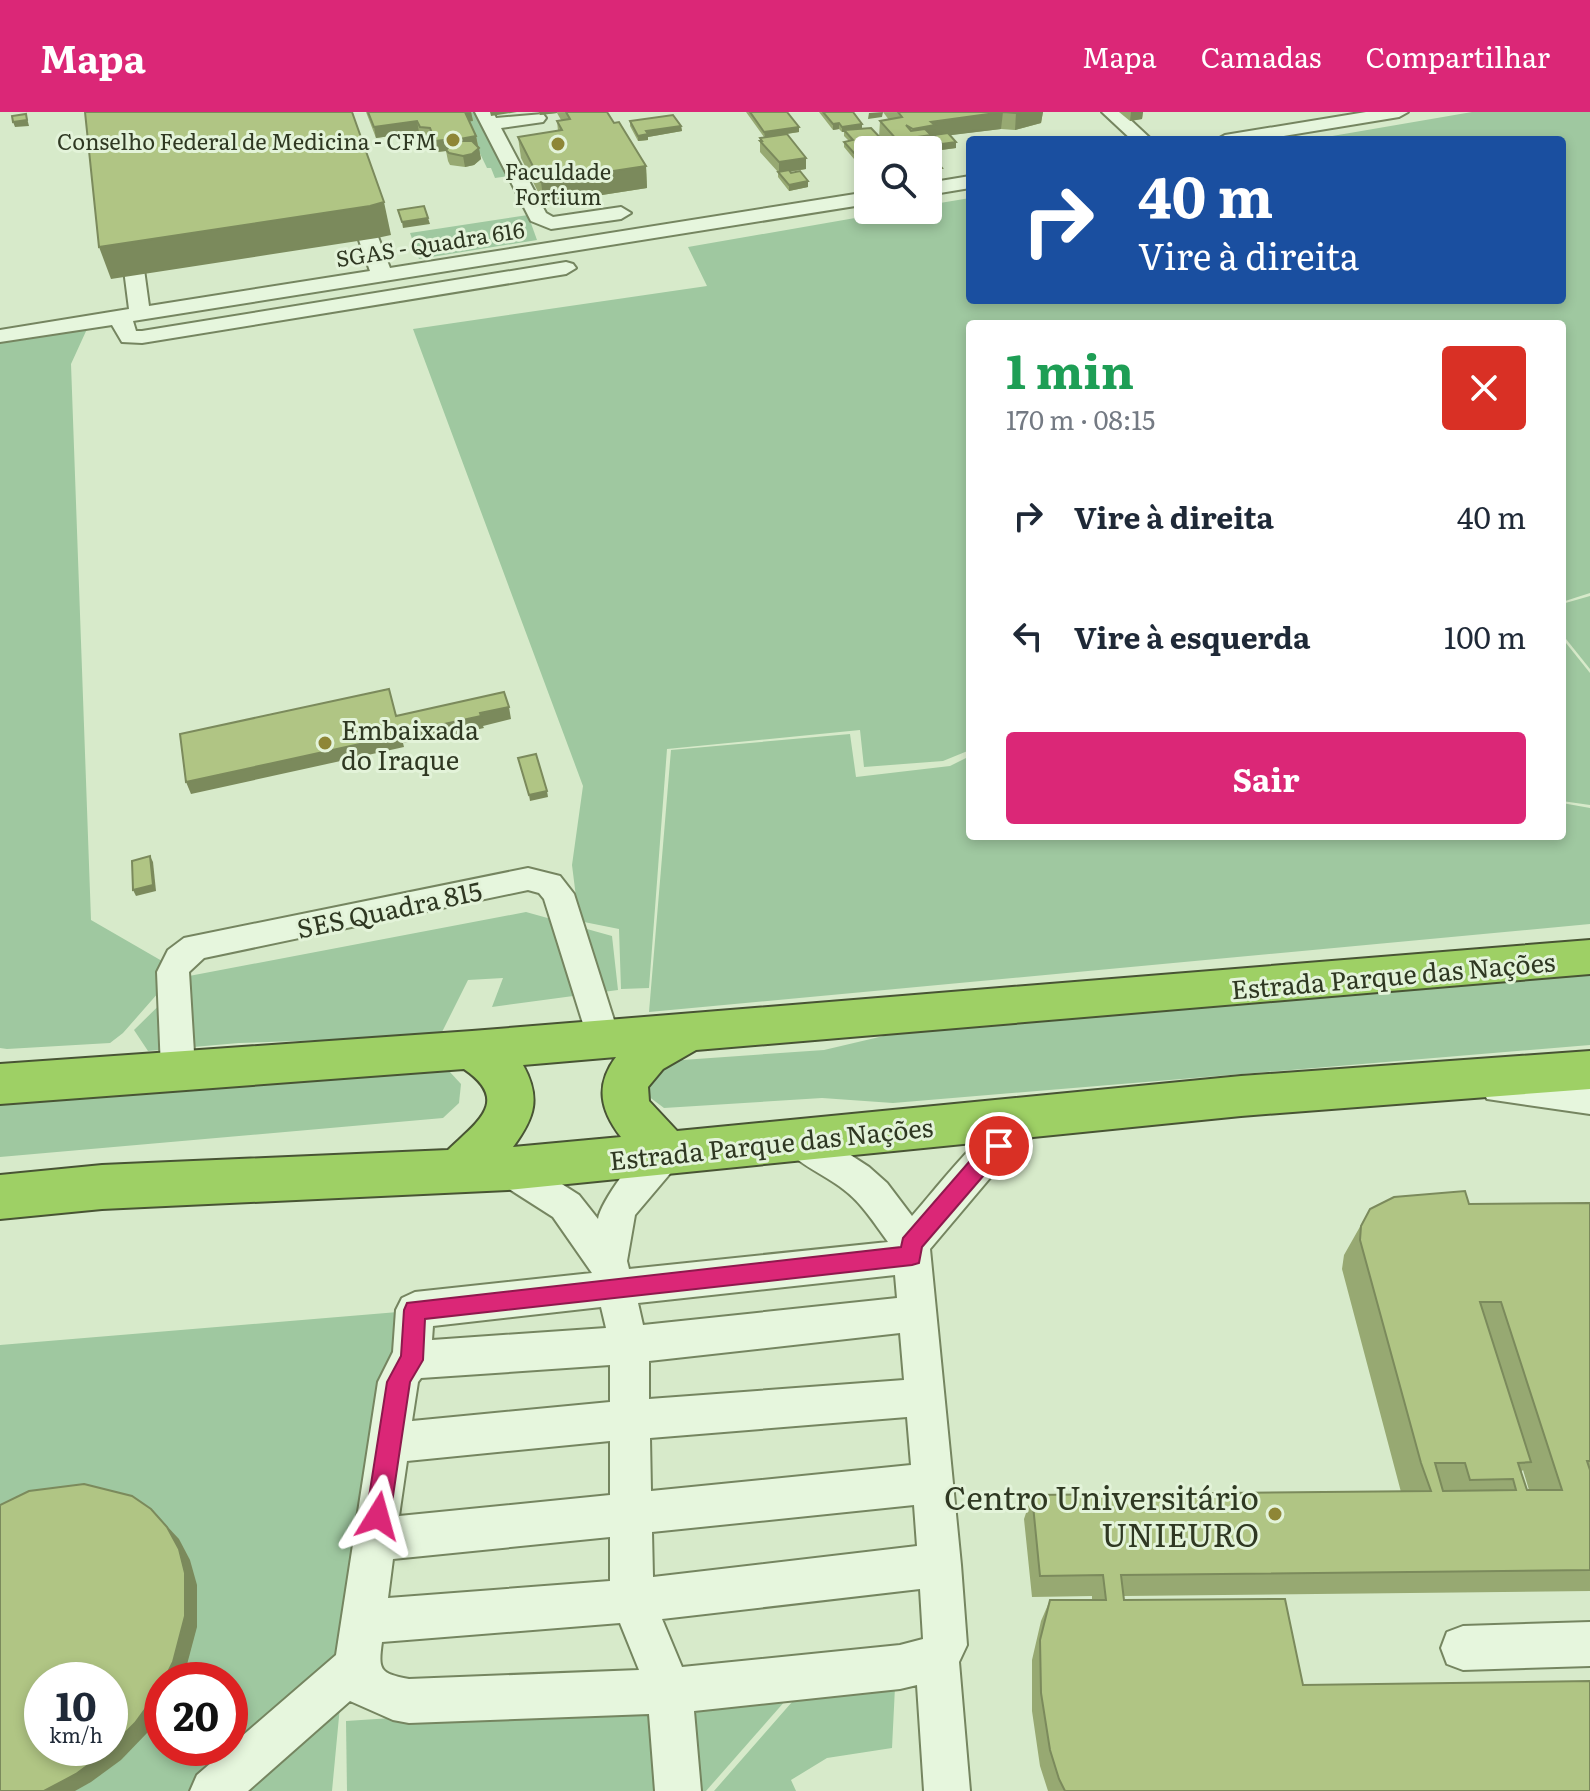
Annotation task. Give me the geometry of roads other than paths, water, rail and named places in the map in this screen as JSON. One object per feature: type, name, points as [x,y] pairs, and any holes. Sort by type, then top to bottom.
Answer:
[{"type":"highway","name":"Estrada Parque das Nações","points":[[0,1084],[685,1034],[1590,957]]},
{"type":"highway","points":[[666,1152],[629,1111],[625,1089],[632,1067],[655,1047],[685,1034]]},
{"type":"highway","points":[[460,1170],[505,1119],[511,1095],[508,1081],[502,1073],[472,1050]]},
{"type":"highway","name":"Estrada Parque das Nações","points":[[0,1197],[102,1187],[508,1169],[1241,1096],[1590,1070]]},
{"type":"street","points":[[1111,112],[1138,136]]},
{"type":"street","points":[[1250,136],[1399,112]]},
{"type":"street","points":[[537,118],[487,118],[538,217],[551,223],[621,213]]},
{"type":"street","points":[[499,142],[529,138]]},
{"type":"street","points":[[836,182],[854,196]]},
{"type":"street","points":[[942,187],[966,183]]},
{"type":"street","name":"SGAS - Quadra 616","points":[[0,336],[854,201]]},
{"type":"street","points":[[599,216],[614,238]]},
{"type":"street","points":[[365,229],[382,275]]},
{"type":"street","points":[[133,262],[131,316],[124,329],[130,337],[142,337],[598,263],[619,256],[631,247],[636,235]]},
{"type":"street","points":[[425,268],[434,290]]},
{"type":"street","name":"SES Quadra 815","points":[[178,1069],[173,972],[179,959],[195,947],[528,879],[549,884],[558,894],[603,1039]]},
{"type":"street","points":[[1445,1083],[1590,1100]]},
{"type":"street","points":[[412,1360],[415,1310],[611,1274],[911,1250],[982,1161],[1032,1116]]},
{"type":"street","points":[[797,1139],[856,1178],[874,1194],[911,1250],[940,1565],[945,1645],[937,1657],[947,1791]]},
{"type":"street","points":[[611,1274],[618,1209],[666,1152]]},
{"type":"street","points":[[508,1169],[566,1206],[611,1274],[629,1345],[632,1601],[670,1691],[678,1791]]},
{"type":"street","points":[[917,1313],[629,1345],[412,1360],[403,1369],[398,1382],[356,1667],[365,1685],[393,1698],[409,1701],[670,1691],[900,1667],[937,1657]]},
{"type":"street","points":[[389,1443],[925,1397]]},
{"type":"street","points":[[374,1540],[933,1483]]},
{"type":"street","points":[[362,1622],[632,1601],[940,1565]]},
{"type":"street","points":[[1463,1648],[1590,1644]]},
{"type":"street","points":[[213,1791],[356,1667]]},
{"type":"place","name":"Conselho Federal de Medicina - CFM","points":[[453,140]]},
{"type":"place","name":"Faculdade Fortium","points":[[558,144]]},
{"type":"place","name":"Embaixada do Iraque","points":[[325,743]]},
{"type":"place","name":"Centro Universitário UNIEURO","points":[[1275,1514]]}]
